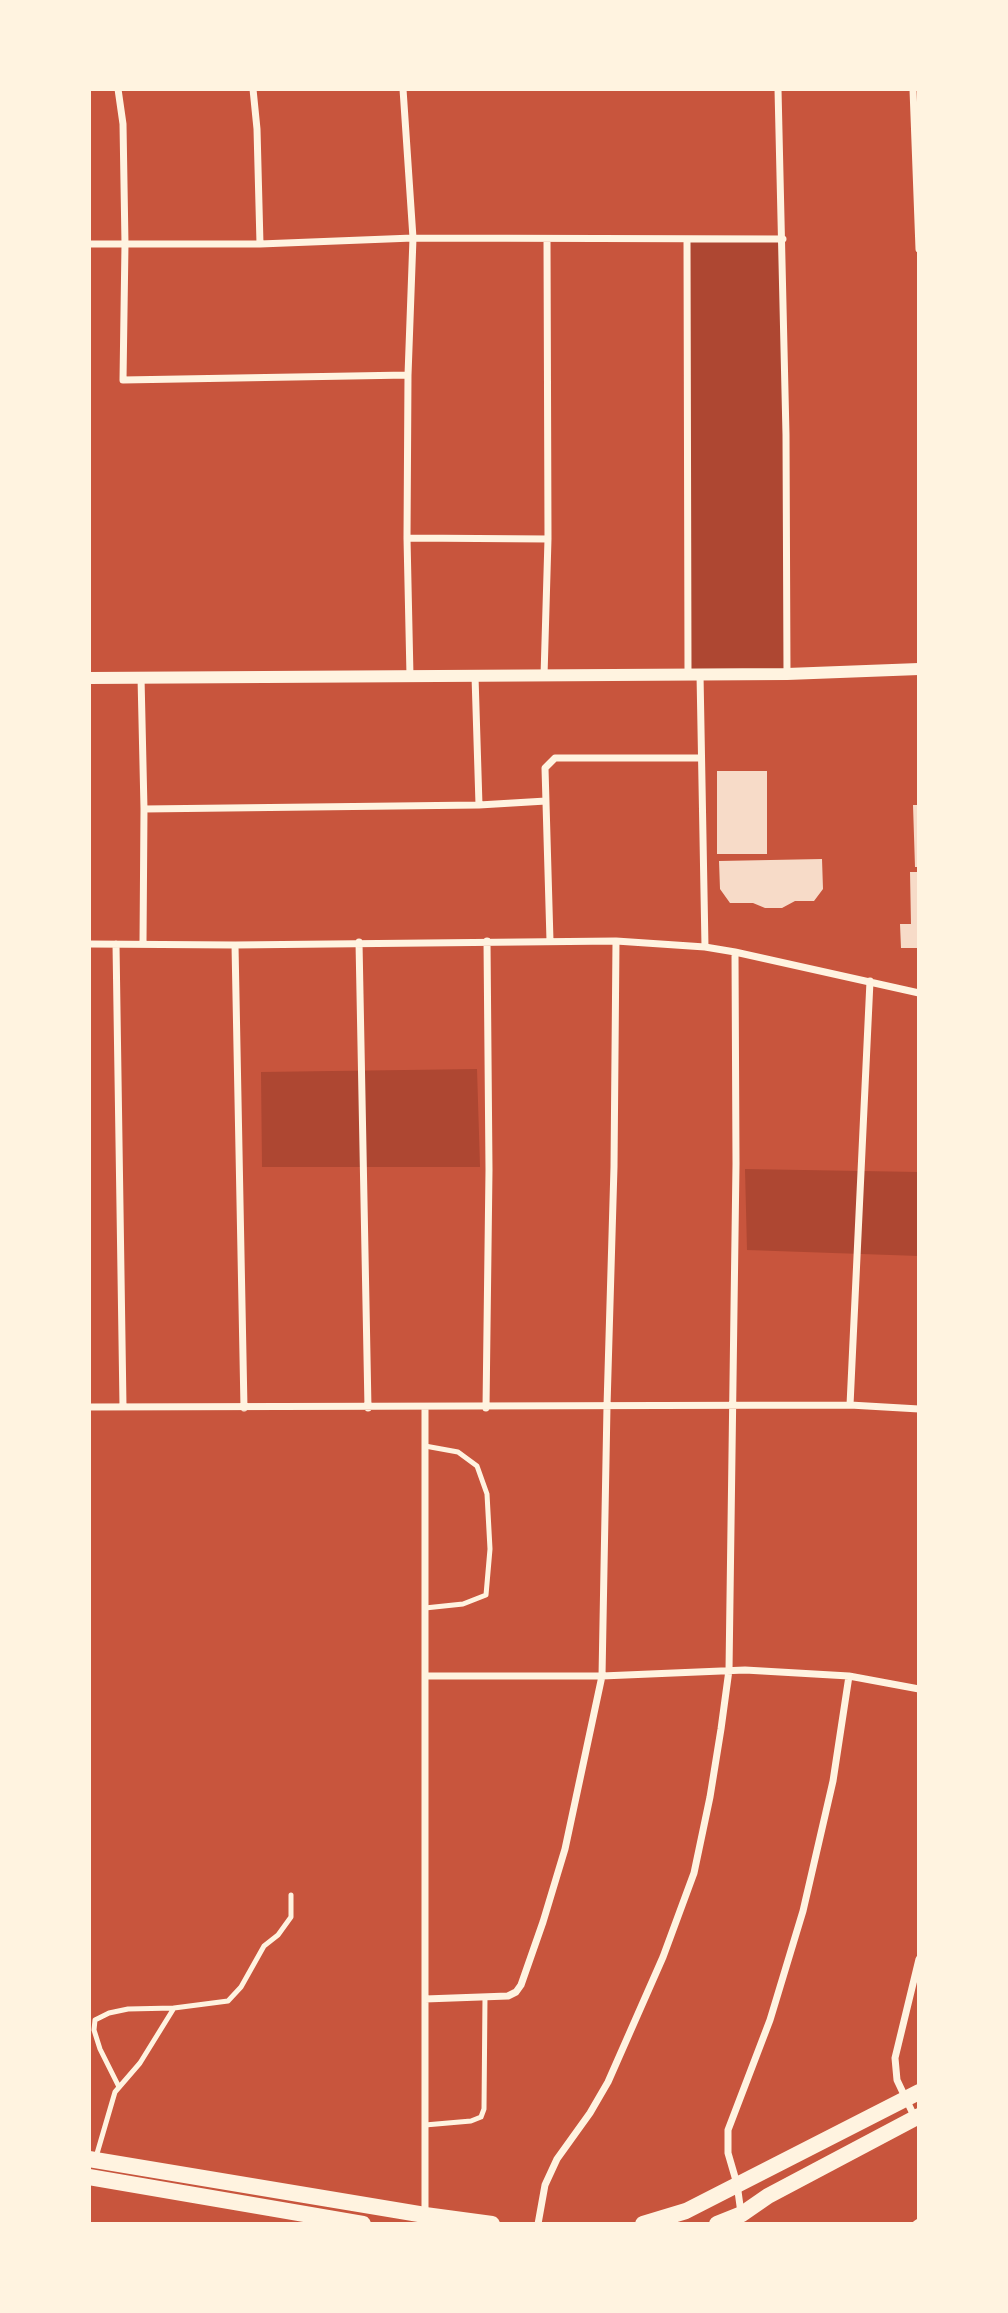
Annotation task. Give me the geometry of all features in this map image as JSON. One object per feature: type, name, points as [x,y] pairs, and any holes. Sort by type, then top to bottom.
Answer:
[{"type":"main road","points":[[643,2224],[686,2211],[912,2096]]},
{"type":"main road","points":[[716,2224],[739,2219],[768,2196],[917,2117]]},
{"type":"main road","points":[[92,2159],[423,2220],[492,2224]]},
{"type":"main road","points":[[90,2177],[363,2224]]},
{"type":"street","points":[[118,89],[123,124],[123,380],[408,375]]},
{"type":"street","points":[[253,89],[257,129],[260,244]]},
{"type":"street","points":[[403,89],[413,238],[408,375],[407,538],[411,676]]},
{"type":"street","points":[[778,89],[783,239],[787,674]]},
{"type":"street","points":[[913,89],[919,249]]},
{"type":"street","points":[[89,244],[260,244],[413,238],[783,239]]},
{"type":"street","points":[[687,239],[694,674],[700,758],[705,947]]},
{"type":"street","points":[[544,676],[548,540],[547,240]]},
{"type":"street","points":[[407,538],[548,540]]},
{"type":"street","points":[[89,678],[787,674],[919,669]]},
{"type":"street","points":[[474,676],[479,805]]},
{"type":"street","points":[[141,677],[143,943]]},
{"type":"street","points":[[550,941],[545,768],[555,758],[700,758]]},
{"type":"street","points":[[144,809],[479,805],[545,801]]},
{"type":"street","points":[[486,1408],[489,1170],[487,941]]},
{"type":"street","points":[[425,1999],[508,1996],[516,1992],[521,1985],[544,1922],[565,1849],[602,1676],[614,1167],[616,941]]},
{"type":"street","points":[[89,944],[616,941],[705,947],[735,952],[919,993]]},
{"type":"street","points":[[359,942],[368,1408]]},
{"type":"street","points":[[116,944],[123,1406]]},
{"type":"street","points":[[235,945],[244,1408]]},
{"type":"street","points":[[538,2224],[545,2185],[557,2159],[590,2113],[608,2082],[663,1957],[694,1873],[710,1797],[729,1671],[736,1164],[735,952]]},
{"type":"street","points":[[850,1405],[870,981]]},
{"type":"street","points":[[89,1407],[850,1405],[919,1409]]},
{"type":"street","points":[[423,2220],[425,1408]]},
{"type":"street","points":[[425,1676],[602,1676],[729,1671],[849,1676],[919,1689]]},
{"type":"street","points":[[739,2219],[737,2185],[728,2153],[728,2130],[770,2020],[803,1911],[833,1780],[849,1676]]},
{"type":"street","points":[[917,2117],[912,2096],[897,2080],[895,2058],[919,1959]]},
{"type":"lane","points":[[425,1447],[458,1452],[477,1466],[487,1494],[490,1549],[486,1595],[463,1604],[425,1608]]},
{"type":"lane","points":[[119,2087],[100,2049],[94,2030],[95,2020],[109,2013],[128,2010],[174,2008],[228,2001],[241,1987],[264,1946],[278,1935],[291,1917],[292,1895]]},
{"type":"lane","points":[[425,2125],[471,2121],[481,2117],[484,2109],[485,1997]]},
{"type":"lane","points":[[90,2177],[92,2159],[115,2092],[139,2063],[174,2008]]},
{"type":"shaded area","points":[[687,239],[783,239],[787,674],[688,673]]},
{"type":"shaded area","points":[[477,1069],[480,1167],[262,1167],[261,1072]]},
{"type":"shaded area","points":[[745,1169],[919,1172],[919,1256],[747,1250]]},
{"type":"building","points":[[717,771],[767,771],[767,854],[717,854]]},
{"type":"building","points":[[913,805],[919,805],[919,867],[915,867]]},
{"type":"building","points":[[822,859],[823,889],[814,901],[795,901],[782,908],[765,908],[753,903],[730,903],[720,889],[719,861]]},
{"type":"building","points":[[910,872],[919,872],[919,948],[901,948],[900,924],[911,924]]}]
